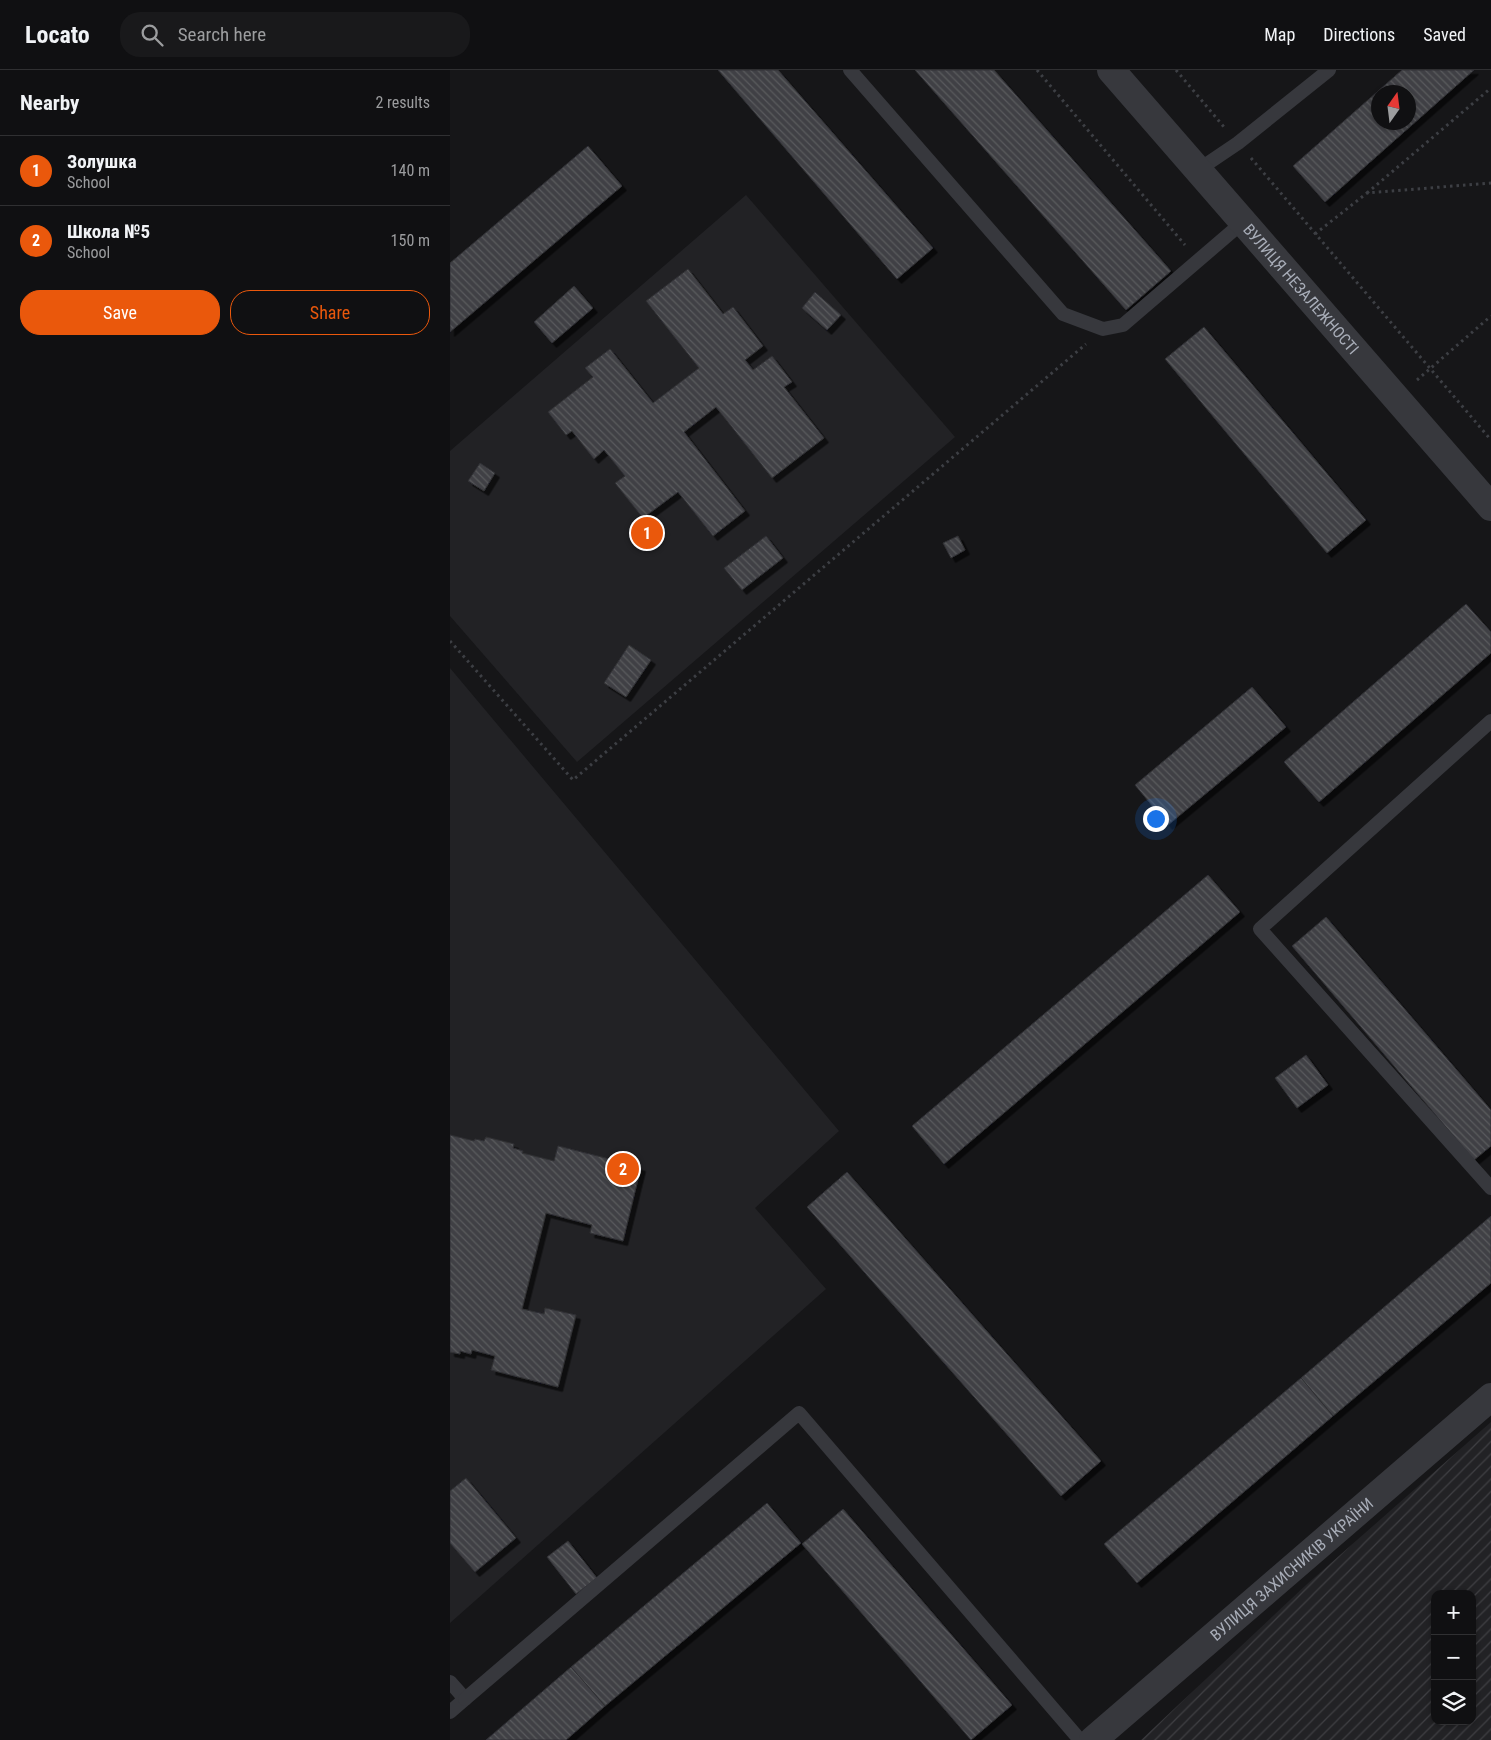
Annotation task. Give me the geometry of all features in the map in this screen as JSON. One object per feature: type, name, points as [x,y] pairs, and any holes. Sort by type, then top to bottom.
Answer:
[{"type":"street","name":"ВУЛИЦЯ НЕЗАЛЕЖНОСТІ","points":[[1111,70],[1491,507]]},
{"type":"street","name":"ВУЛИЦЯ ЗАХИСНИКІВ УКРАЇНИ","points":[[1093,1740],[1491,1397]]},
{"type":"lane","points":[[850,70],[1063,314],[1103,329],[1123,325],[1243,222]]},
{"type":"lane","points":[[1198,170],[1238,143],[1329,70]]},
{"type":"lane","points":[[1491,721],[1260,929],[1491,1188]]},
{"type":"lane","points":[[450,1712],[799,1413],[1080,1740]]},
{"type":"lane","points":[[450,1682],[465,1699]]},
{"type":"path","points":[[1037,70],[1199,260]]},
{"type":"path","points":[[1176,70],[1491,440]]},
{"type":"path","points":[[1315,234],[1367,193],[1491,88]]},
{"type":"path","points":[[1367,193],[1491,183]]},
{"type":"path","points":[[1395,398],[1491,316]]},
{"type":"path","points":[[450,641],[573,780],[1103,329]]},
{"type":"shaded area","points":[[746,195],[955,437],[577,762],[450,616],[450,451]]},
{"type":"shaded area","points":[[450,668],[839,1131],[755,1208],[826,1289],[450,1623]]},
{"type":"shaded area","points":[[1491,1422],[1491,1740],[1141,1740],[1306,1585]]},
{"type":"building","points":[[718,70],[778,70],[933,248],[897,279]]},
{"type":"building","points":[[915,70],[994,70],[1171,271],[1126,310]]},
{"type":"building","points":[[1402,70],[1474,70],[1416,121],[1416,85],[1385,85]]},
{"type":"building","points":[[1371,97],[1371,130],[1406,130],[1325,202],[1293,166]]},
{"type":"building","points":[[588,146],[622,186],[450,332],[450,263]]},
{"type":"building","points":[[688,269],[723,314],[733,307],[763,346],[745,360],[753,370],[772,356],[792,382],[784,387],[824,438],[772,478],[716,407],[684,432],[745,511],[713,536],[678,492],[643,518],[615,483],[625,476],[604,450],[594,459],[572,431],[566,435],[548,412],[593,377],[585,368],[610,349],[653,403],[699,368],[646,301]]},
{"type":"building","points":[[574,286],[593,308],[552,343],[534,322]]},
{"type":"building","points":[[815,292],[841,315],[827,330],[802,308]]},
{"type":"building","points":[[1204,327],[1366,520],[1327,553],[1165,359]]},
{"type":"building","points":[[480,463],[495,473],[484,491],[468,481]]},
{"type":"building","points":[[766,536],[783,558],[742,590],[724,568]]},
{"type":"building","points":[[958,536],[965,550],[951,558],[943,543]]},
{"type":"building","points":[[1466,604],[1491,632],[1491,653],[1319,802],[1284,762]]},
{"type":"building","points":[[629,645],[651,660],[626,697],[604,683]]},
{"type":"building","points":[[1252,687],[1286,727],[1168,825],[1135,785]]},
{"type":"building","points":[[1208,875],[1240,912],[944,1164],[912,1126]]},
{"type":"building","points":[[1326,917],[1491,1110],[1491,1146],[1474,1160],[1292,946]]},
{"type":"building","points":[[1306,1055],[1328,1085],[1297,1108],[1275,1078]]},
{"type":"building","points":[[450,1135],[474,1141],[475,1139],[484,1141],[486,1137],[514,1144],[513,1148],[523,1151],[522,1153],[554,1161],[558,1146],[641,1167],[623,1241],[590,1233],[592,1225],[546,1213],[522,1309],[544,1314],[545,1308],[576,1315],[558,1387],[491,1370],[495,1356],[472,1350],[471,1354],[460,1351],[460,1354],[450,1352]]},
{"type":"building","points":[[847,1172],[1101,1461],[1061,1496],[807,1207]]},
{"type":"building","points":[[1491,1216],[1491,1283],[1333,1416],[1301,1378]]},
{"type":"building","points":[[1301,1378],[1333,1416],[1137,1583],[1104,1544]]},
{"type":"building","points":[[466,1478],[516,1538],[475,1572],[450,1543],[450,1491]]},
{"type":"building","points":[[767,1503],[801,1543],[605,1706],[571,1667]]},
{"type":"building","points":[[843,1509],[1012,1705],[971,1740],[802,1544]]},
{"type":"building","points":[[568,1541],[597,1578],[576,1594],[547,1557]]},
{"type":"building","points":[[571,1667],[605,1706],[566,1740],[486,1740]]},
{"type":"place","name":"Золушка","points":[[647,533]]},
{"type":"place","name":"Школа №5","points":[[623,1169]]}]
